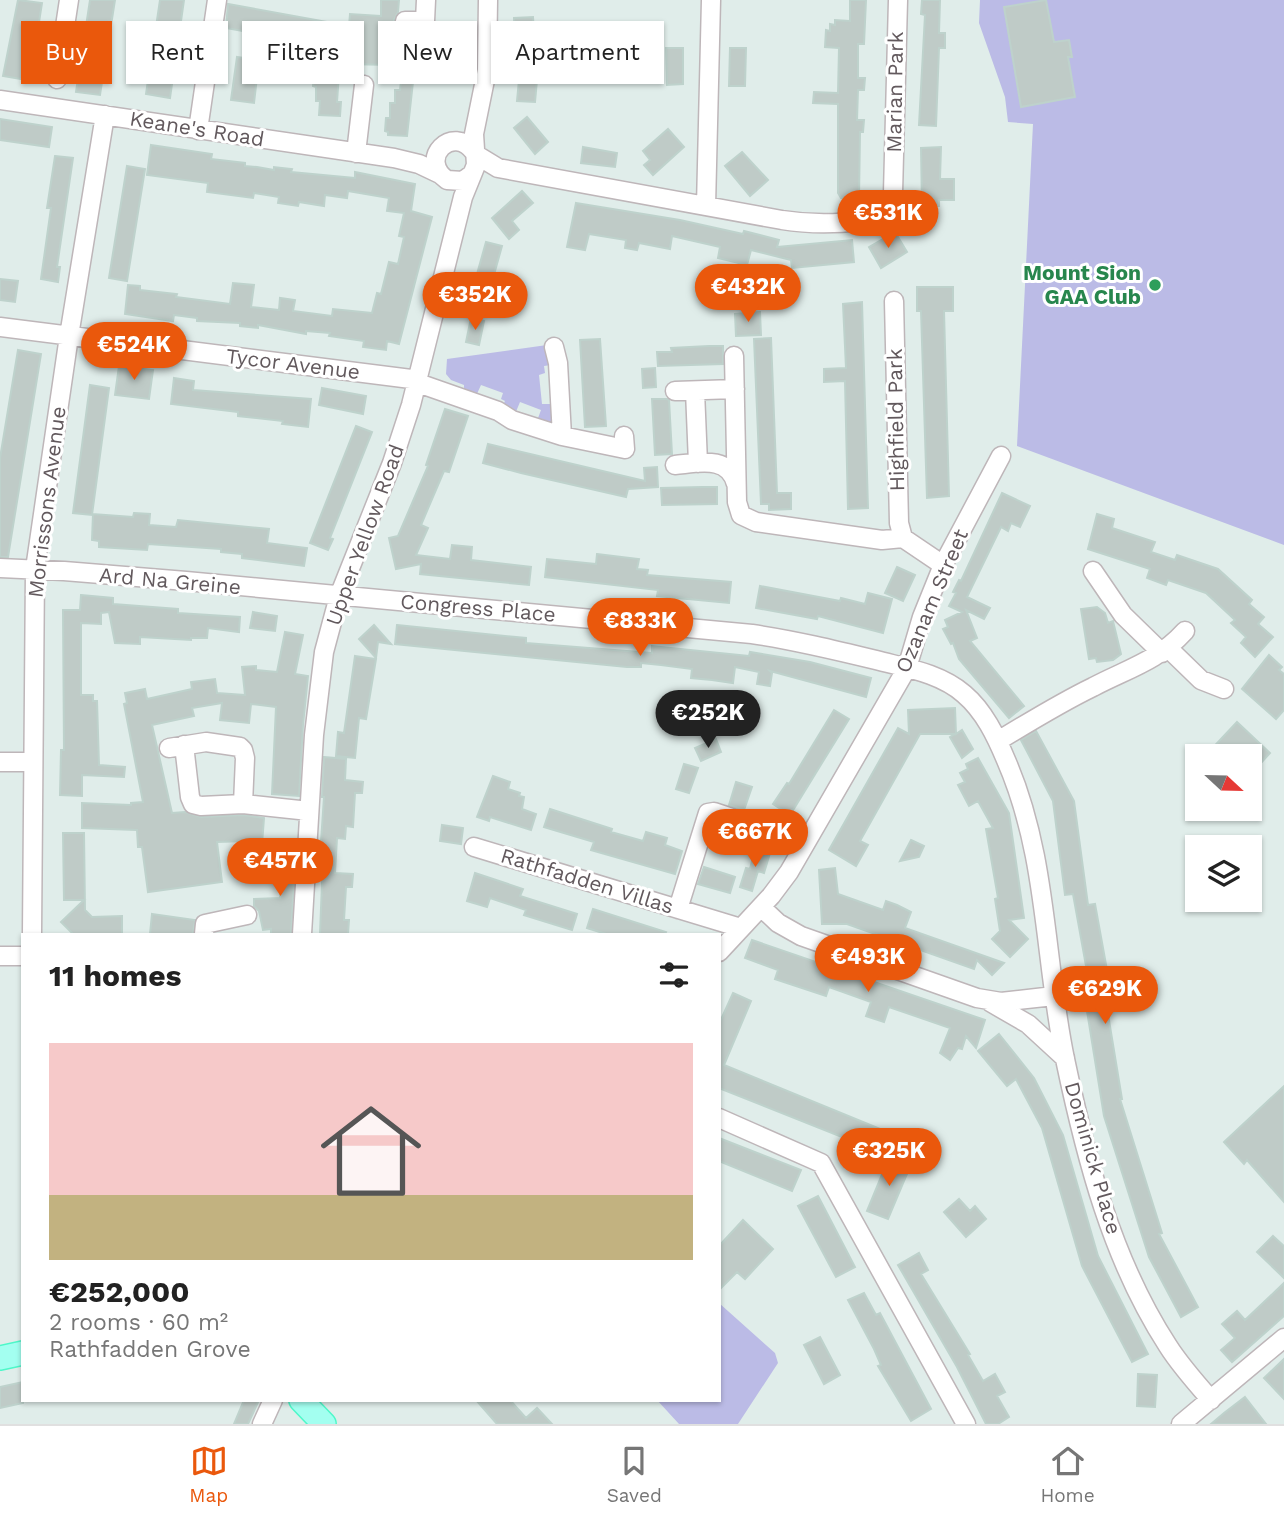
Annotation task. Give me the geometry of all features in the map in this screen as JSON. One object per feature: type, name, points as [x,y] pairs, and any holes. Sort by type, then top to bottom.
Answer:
[{"type":"main road","points":[[0,1358],[21,1353]]},
{"type":"main road","points":[[303,1402],[324,1424]]},
{"type":"street","points":[[66,21],[69,0]]},
{"type":"street","points":[[198,130],[217,0]]},
{"type":"street","points":[[405,21],[425,20],[426,0]]},
{"type":"street","name":"Upper Yellow Road","points":[[302,933],[320,670],[339,596],[399,444],[418,382],[474,163],[474,134],[489,49],[488,0]]},
{"type":"street","points":[[706,206],[711,0]]},
{"type":"street","name":"Marian Park","points":[[474,163],[782,220],[811,223],[861,219],[885,210],[892,200],[894,185],[898,0]]},
{"type":"street","points":[[356,153],[363,85]]},
{"type":"street","name":"Keane's Road","points":[[0,100],[394,158],[418,163],[443,177]]},
{"type":"street","points":[[448,144],[466,144],[474,163],[463,181],[443,177],[436,160],[448,144],[473,120],[481,104]]},
{"type":"street","name":"Morrissons Avenue","points":[[32,933],[35,569],[69,336],[106,116]]},
{"type":"street","name":"Keane's Road","points":[[394,158],[412,157],[448,144]]},
{"type":"street","name":"Upper Yellow Road","points":[[443,177],[457,202],[457,226]]},
{"type":"street","name":"Highfield Park","points":[[894,301],[899,523],[903,538]]},
{"type":"street","name":"Tycor Avenue","points":[[0,327],[418,382],[498,411],[512,420],[562,436],[625,449],[624,436]]},
{"type":"street","points":[[554,346],[558,363],[562,436]]},
{"type":"street","points":[[734,356],[737,491]]},
{"type":"street","points":[[675,391],[734,389]]},
{"type":"street","points":[[695,391],[698,463]]},
{"type":"street","name":"Ozanam Street","points":[[721,951],[761,907],[797,859],[907,668],[922,617],[943,565],[1001,456]]},
{"type":"street","points":[[675,465],[716,463],[728,468],[735,477],[739,512],[752,521],[882,540],[903,538],[943,565]]},
{"type":"street","name":"Ard Na Greine","points":[[0,568],[339,596]]},
{"type":"street","points":[[1093,571],[1123,615],[1201,680],[1224,689]]},
{"type":"street","name":"Congress Place","points":[[339,596],[752,634],[806,643],[907,668]]},
{"type":"street","points":[[998,741],[1052,708],[1165,651],[1185,631]]},
{"type":"street","name":"Dominick Place","points":[[907,668],[943,680],[962,692],[979,709],[998,741],[1020,794],[1034,843],[1065,1058],[1096,1186],[1124,1262],[1163,1338],[1211,1400]]},
{"type":"street","points":[[243,804],[242,748],[206,742],[177,746],[193,804],[243,804],[309,811]]},
{"type":"street","points":[[0,762],[32,762]]},
{"type":"street","points":[[678,909],[708,813],[714,812],[744,822]]},
{"type":"street","name":"Rathfadden Villas","points":[[474,847],[741,928]]},
{"type":"street","name":"Dominick Place","points":[[761,907],[778,923],[801,936],[892,970],[988,1001],[1028,1024],[1065,1058]]},
{"type":"street","points":[[204,933],[205,924],[247,915]]},
{"type":"street","points":[[0,956],[21,956]]},
{"type":"street","name":"Dominick Place","points":[[988,1001],[1054,996]]},
{"type":"street","points":[[721,1119],[821,1163],[967,1424]]},
{"type":"street","points":[[1181,1424],[1284,1338]]},
{"type":"street","points":[[262,1424],[271,1402]]},
{"type":"shaded area","name":"Mount Sion GAA Club","points":[[980,0],[1284,0],[1284,545],[1017,446],[1033,124],[1008,122],[1005,97],[979,23]]},
{"type":"shaded area","points":[[547,345],[551,365],[544,366],[545,373],[539,375],[542,404],[554,404],[554,423],[548,425],[537,421],[541,410],[520,402],[515,414],[502,407],[505,401],[501,399],[503,393],[481,385],[476,396],[464,392],[464,385],[451,380],[446,374],[447,359]]},
{"type":"shaded area","points":[[721,1305],[775,1353],[778,1363],[738,1424],[679,1424],[659,1402],[721,1402]]},
{"type":"building","points":[[18,0],[42,3],[39,21],[21,21],[21,79],[3,76]]},
{"type":"building","points":[[90,0],[115,0],[112,21],[87,21]]},
{"type":"building","points":[[160,0],[184,0],[181,21],[157,21]]},
{"type":"building","points":[[381,0],[399,0],[394,21],[378,21],[378,65],[364,64],[364,21],[349,21],[350,14],[381,16]]},
{"type":"building","points":[[850,0],[866,0],[864,44],[858,44],[858,78],[865,78],[864,90],[858,90],[857,120],[864,120],[863,132],[860,132],[859,198],[841,198],[838,193],[838,104],[813,103],[814,92],[838,93],[839,48],[825,47],[826,30],[830,31],[830,24],[835,25],[835,20],[850,21]]},
{"type":"building","points":[[922,0],[940,0],[939,33],[945,33],[945,48],[939,48],[936,126],[919,125],[925,15],[921,14]]},
{"type":"building","points":[[1046,0],[1054,42],[1069,40],[1072,57],[1068,57],[1075,97],[1021,107],[1004,7]]},
{"type":"building","points":[[228,4],[322,21],[242,21],[242,31],[228,28]]},
{"type":"building","points":[[533,17],[533,21],[514,21],[514,18]]},
{"type":"building","points":[[666,48],[683,48],[683,84],[667,85]]},
{"type":"building","points":[[730,48],[746,48],[745,86],[729,86]]},
{"type":"building","points":[[237,57],[242,58],[242,84],[256,84],[254,103],[231,100]]},
{"type":"building","points":[[77,84],[102,84],[100,95],[76,92]]},
{"type":"building","points":[[147,84],[172,84],[170,98],[146,94]]},
{"type":"building","points":[[338,84],[337,102],[341,102],[340,116],[319,115],[320,101],[316,101],[316,87],[313,86]]},
{"type":"building","points":[[401,84],[413,84],[407,136],[388,135],[385,131],[386,118],[390,118],[390,103],[395,103],[395,90],[400,90]]},
{"type":"building","points":[[519,84],[537,84],[535,102],[517,101]]},
{"type":"building","points":[[527,117],[548,142],[535,154],[514,128]]},
{"type":"building","points":[[0,119],[52,127],[49,147],[0,140]]},
{"type":"building","points":[[668,129],[684,147],[653,175],[644,165],[650,160],[643,151]]},
{"type":"building","points":[[151,145],[212,154],[211,159],[245,163],[245,166],[274,170],[274,167],[292,169],[291,172],[355,178],[355,172],[415,184],[411,211],[432,217],[399,344],[387,341],[386,350],[363,347],[364,341],[329,336],[330,333],[306,331],[306,334],[258,325],[258,328],[240,326],[240,323],[197,321],[197,318],[174,315],[173,321],[125,314],[128,285],[140,286],[140,290],[177,294],[176,297],[230,304],[233,283],[254,285],[251,307],[279,310],[280,298],[295,300],[293,311],[332,316],[333,309],[372,313],[377,293],[381,294],[389,262],[398,264],[404,237],[399,236],[404,213],[387,211],[389,198],[348,191],[347,198],[325,195],[324,206],[299,202],[298,206],[278,203],[279,197],[254,193],[253,198],[207,192],[208,183],[147,175]]},
{"type":"building","points":[[583,147],[617,153],[615,167],[581,163]]},
{"type":"building","points":[[941,147],[940,179],[954,179],[954,200],[939,200],[939,206],[922,206],[921,148]]},
{"type":"building","points":[[742,152],[768,180],[750,196],[725,166]]},
{"type":"building","points":[[55,156],[73,158],[57,267],[60,267],[58,282],[41,279]]},
{"type":"building","points":[[127,166],[145,169],[127,281],[109,278]]},
{"type":"building","points":[[522,191],[533,203],[512,221],[519,230],[509,239],[492,218]]},
{"type":"building","points":[[576,203],[680,220],[743,234],[744,231],[779,240],[777,247],[852,240],[854,262],[792,268],[791,260],[751,250],[747,265],[718,258],[720,247],[672,236],[670,249],[639,243],[637,250],[625,248],[626,240],[589,234],[585,250],[567,247]]},
{"type":"building","points":[[895,232],[907,252],[881,268],[869,247]]},
{"type":"building","points":[[486,242],[502,246],[488,296],[472,292]]},
{"type":"building","points":[[0,279],[18,281],[15,302],[0,300]]},
{"type":"building","points":[[917,287],[953,287],[953,311],[944,311],[949,496],[927,498],[921,311],[917,311]]},
{"type":"building","points":[[862,302],[868,508],[848,509],[845,381],[824,382],[824,369],[846,368],[843,304]]},
{"type":"building","points":[[760,312],[761,335],[736,336],[735,314]]},
{"type":"building","points":[[471,318],[484,321],[479,345],[466,342]]},
{"type":"building","points":[[771,338],[777,493],[791,493],[791,509],[769,510],[769,504],[761,504],[754,339]]},
{"type":"building","points":[[600,339],[606,426],[585,427],[580,340]]},
{"type":"building","points":[[723,346],[723,364],[658,366],[657,352],[672,352],[671,348]]},
{"type":"building","points":[[18,350],[41,354],[8,557],[0,557],[0,458]]},
{"type":"building","points":[[119,366],[153,370],[149,399],[115,395]]},
{"type":"building","points":[[655,368],[656,387],[643,388],[642,369]]},
{"type":"building","points":[[174,378],[194,381],[193,390],[311,399],[308,427],[238,416],[238,412],[171,404]]},
{"type":"building","points":[[90,385],[109,388],[92,515],[73,513]]},
{"type":"building","points":[[322,388],[366,396],[363,414],[319,405]]},
{"type":"building","points":[[652,399],[669,400],[672,454],[655,455]]},
{"type":"building","points":[[445,409],[468,416],[449,472],[444,471],[421,525],[428,528],[416,555],[450,559],[452,545],[472,547],[471,560],[531,567],[529,585],[420,574],[421,564],[396,569],[389,538],[398,536],[428,466],[426,465]]},
{"type":"building","points":[[356,426],[372,432],[330,538],[333,539],[328,550],[310,543]]},
{"type":"building","points":[[488,444],[645,481],[644,468],[657,467],[658,487],[628,489],[626,497],[521,473],[483,463]]},
{"type":"building","points":[[717,487],[717,504],[662,505],[661,488]]},
{"type":"building","points":[[1002,493],[1030,506],[1020,527],[1011,523],[1008,531],[1001,527],[967,597],[990,608],[984,619],[966,610],[977,638],[970,641],[1024,706],[1009,718],[959,659],[953,643],[951,644],[943,629],[948,627],[945,620],[962,612],[949,606],[956,593],[953,592],[959,580],[961,581]]},
{"type":"building","points":[[134,513],[150,514],[149,525],[176,527],[178,520],[269,529],[267,543],[307,548],[304,566],[242,558],[242,554],[221,552],[221,549],[148,544],[147,550],[99,547],[99,541],[92,540],[93,514],[133,517]]},
{"type":"building","points":[[1097,514],[1114,519],[1112,528],[1155,542],[1151,552],[1175,560],[1177,555],[1218,569],[1252,600],[1249,604],[1264,617],[1258,624],[1273,637],[1255,657],[1241,643],[1246,637],[1231,623],[1235,620],[1206,593],[1168,580],[1166,585],[1147,578],[1150,569],[1088,549]]},
{"type":"building","points":[[597,554],[639,559],[637,569],[648,570],[647,575],[731,582],[729,603],[657,596],[658,590],[545,577],[547,559],[596,564]]},
{"type":"building","points":[[897,567],[915,575],[903,601],[885,593]]},
{"type":"building","points":[[760,586],[865,604],[868,593],[892,599],[883,633],[818,616],[817,619],[756,608]]},
{"type":"building","points":[[81,595],[113,598],[113,604],[178,609],[178,613],[240,617],[239,632],[208,628],[207,638],[191,640],[140,637],[140,644],[115,643],[109,612],[101,613],[101,624],[81,623],[81,695],[93,695],[93,701],[97,701],[99,765],[125,767],[124,777],[82,775],[82,796],[60,795],[61,750],[64,750],[63,610],[80,610]]},
{"type":"building","points":[[1097,607],[1105,613],[1108,623],[1113,621],[1121,654],[1113,660],[1097,662],[1096,658],[1089,659],[1081,609]]},
{"type":"building","points":[[253,612],[277,616],[275,631],[250,628]]},
{"type":"building","points":[[374,625],[391,644],[378,642],[376,658],[359,639]]},
{"type":"building","points":[[397,625],[526,638],[526,643],[652,653],[652,646],[749,656],[750,652],[810,662],[871,678],[866,697],[770,671],[770,686],[757,684],[759,672],[735,667],[733,683],[691,678],[692,669],[661,665],[641,663],[641,667],[627,667],[395,644]]},
{"type":"building","points":[[285,632],[303,635],[295,674],[308,676],[299,796],[272,794],[276,707],[251,704],[249,723],[220,720],[222,703],[192,708],[194,716],[152,725],[172,813],[185,812],[201,817],[243,815],[264,818],[262,844],[246,841],[217,842],[222,882],[148,892],[137,830],[82,828],[82,803],[131,805],[143,802],[124,704],[127,703],[125,693],[145,689],[147,699],[192,689],[191,682],[215,679],[217,693],[245,695],[242,667],[256,666],[256,670],[277,672]]},
{"type":"building","points":[[1269,655],[1282,667],[1279,670],[1284,674],[1284,710],[1276,719],[1242,689]]},
{"type":"building","points":[[355,656],[376,659],[366,719],[359,718],[355,758],[336,756],[338,732],[344,733]]},
{"type":"building","points":[[955,708],[956,734],[962,730],[973,749],[962,758],[950,737],[955,734],[920,734],[860,841],[868,845],[856,866],[829,850],[898,728],[909,734],[908,710]]},
{"type":"building","points":[[834,710],[849,719],[790,815],[773,804],[787,783],[789,784]]},
{"type":"building","points":[[1237,722],[1260,744],[1216,744]]},
{"type":"building","points":[[1036,731],[1074,801],[1088,905],[1095,904],[1111,992],[1108,993],[1110,1001],[1106,1002],[1120,1099],[1162,1233],[1159,1234],[1198,1307],[1181,1317],[1149,1257],[1104,1116],[1087,1011],[1094,1010],[1073,894],[1065,895],[1053,801],[1021,740]]},
{"type":"building","points":[[716,739],[721,752],[701,761],[695,748]]},
{"type":"building","points":[[1262,745],[1270,753],[1262,762]]},
{"type":"building","points":[[324,757],[346,759],[345,780],[363,782],[362,793],[355,793],[353,827],[346,826],[345,839],[337,838],[335,873],[353,874],[352,887],[346,887],[344,920],[349,920],[348,933],[320,933]]},
{"type":"building","points":[[978,758],[1009,813],[1024,918],[1009,920],[1028,939],[1010,957],[992,939],[1000,931],[995,899],[998,898],[986,829],[993,828],[978,801],[969,806],[958,785],[965,782],[960,773],[968,769],[966,764]]},
{"type":"building","points":[[684,764],[698,768],[689,793],[676,789]]},
{"type":"building","points":[[493,776],[510,782],[508,789],[524,797],[522,809],[536,814],[531,830],[490,817],[489,821],[477,817]]},
{"type":"building","points":[[736,782],[752,787],[744,810],[729,805]]},
{"type":"building","points":[[550,809],[643,841],[646,832],[667,838],[665,845],[682,851],[675,874],[591,850],[594,842],[544,827]]},
{"type":"building","points":[[442,825],[463,828],[461,844],[440,841]]},
{"type":"building","points":[[716,825],[741,833],[752,832],[748,844],[713,834]]},
{"type":"building","points":[[63,833],[84,833],[85,910],[92,917],[122,916],[122,933],[72,933],[61,922],[84,900],[64,900]]},
{"type":"building","points":[[911,840],[924,846],[919,857],[900,861]]},
{"type":"building","points":[[284,843],[296,844],[291,933],[271,933],[271,929],[263,930],[259,911],[254,906],[254,899],[280,898]]},
{"type":"building","points":[[755,849],[770,853],[764,873],[758,871],[752,891],[740,887],[746,868],[750,869]]},
{"type":"building","points":[[704,867],[735,877],[730,893],[698,884]]},
{"type":"building","points":[[835,868],[838,894],[883,910],[886,901],[897,905],[911,912],[905,928],[1004,963],[992,975],[977,960],[974,969],[847,924],[822,924],[819,870]]},
{"type":"building","points":[[475,873],[523,889],[520,896],[577,914],[572,930],[524,915],[526,910],[490,898],[487,907],[467,901]]},
{"type":"building","points":[[593,909],[666,932],[603,933],[587,928]]},
{"type":"building","points":[[152,914],[195,920],[193,933],[150,933]]},
{"type":"building","points":[[752,940],[985,1020],[976,1048],[966,1036],[962,1049],[958,1048],[950,1060],[940,1053],[950,1028],[889,1007],[884,1022],[866,1016],[871,1002],[829,987],[826,996],[775,979],[778,970],[745,958]]},
{"type":"building","points":[[733,993],[751,1001],[724,1065],[895,1135],[887,1155],[721,1089],[721,1020]]},
{"type":"building","points":[[999,1034],[1034,1078],[1063,1135],[1098,1256],[1148,1354],[1132,1362],[1082,1266],[1042,1128],[1016,1079],[1007,1086],[978,1051]]},
{"type":"building","points":[[1284,1086],[1284,1202],[1247,1160],[1244,1164],[1224,1142]]},
{"type":"building","points":[[721,1139],[801,1170],[792,1191],[721,1162]]},
{"type":"building","points":[[890,1155],[906,1162],[904,1167],[909,1169],[888,1219],[867,1211]]},
{"type":"building","points":[[818,1196],[855,1267],[836,1277],[798,1206]]},
{"type":"building","points":[[959,1199],[970,1211],[975,1206],[986,1219],[966,1237],[944,1212]]},
{"type":"building","points":[[743,1220],[773,1249],[745,1279],[737,1272],[721,1288],[721,1244]]},
{"type":"building","points":[[1273,1236],[1284,1246],[1284,1278],[1257,1252]]},
{"type":"building","points":[[919,1253],[928,1270],[921,1274],[970,1354],[968,1355],[983,1381],[995,1374],[1005,1392],[997,1396],[1009,1417],[998,1424],[986,1424],[957,1367],[898,1265]]},
{"type":"building","points":[[1284,1283],[1284,1316],[1232,1362],[1221,1350],[1235,1338],[1222,1324],[1237,1311],[1245,1320]]},
{"type":"building","points":[[864,1293],[876,1315],[880,1313],[931,1409],[911,1421],[878,1366],[881,1365],[874,1349],[848,1300]]},
{"type":"building","points":[[820,1337],[840,1375],[824,1384],[804,1345]]},
{"type":"building","points":[[1284,1359],[1284,1399],[1264,1378]]},
{"type":"building","points":[[1138,1374],[1157,1375],[1155,1407],[1137,1406]]},
{"type":"building","points":[[21,1382],[23,1403],[0,1408],[0,1387]]},
{"type":"building","points":[[1245,1397],[1266,1424],[1211,1424],[1224,1413]]},
{"type":"building","points":[[243,1402],[258,1402],[248,1424],[234,1424]]},
{"type":"building","points":[[478,1402],[512,1402],[526,1418],[537,1408],[552,1424],[497,1424]]},
{"type":"place","name":"Mount Sion GAA Club","points":[[1155,285]]}]
